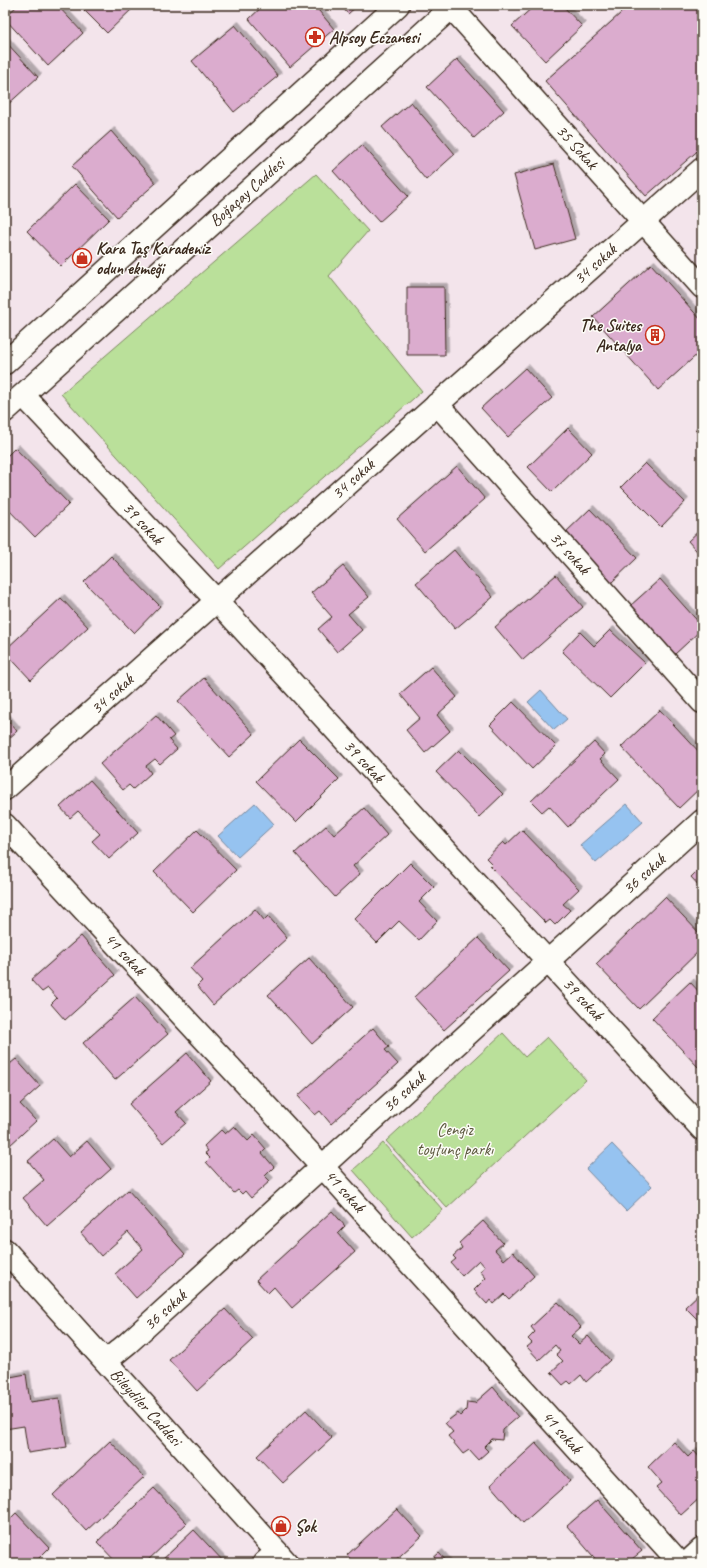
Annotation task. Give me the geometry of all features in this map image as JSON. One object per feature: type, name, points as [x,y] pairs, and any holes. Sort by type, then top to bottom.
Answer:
[{"type":"street","points":[[5,363],[398,5]]},
{"type":"street","name":"35 Sokak","points":[[452,6],[702,287]]},
{"type":"street","name":"Boğaçay Caddesi","points":[[5,411],[452,6]]},
{"type":"street","name":"34 sokak","points":[[5,789],[702,169]]},
{"type":"street","name":"39 sokak","points":[[23,395],[217,601],[702,1129]]},
{"type":"street","name":"37 sokak","points":[[438,404],[702,702]]},
{"type":"street","name":"36 sokak","points":[[106,1361],[128,1343],[702,821]]},
{"type":"street","name":"41 sokak","points":[[5,825],[322,1166],[680,1563]]},
{"type":"street","name":"Bileydiler Caddesi","points":[[5,1250],[106,1361],[276,1559]]},
{"type":"street","points":[[687,1563],[702,1549]]},
{"type":"green space","points":[[316,174],[368,231],[329,276],[422,391],[219,569],[61,394]]},
{"type":"green space","name":"Cengiz toytunç parkı","points":[[503,1033],[525,1057],[547,1037],[586,1080],[447,1208],[386,1141]]},
{"type":"green space","points":[[383,1143],[443,1210],[412,1237],[353,1170]]},
{"type":"water","points":[[541,690],[567,719],[554,730],[528,702]]},
{"type":"water","points":[[255,803],[274,824],[238,857],[218,836]]},
{"type":"water","points":[[627,804],[643,822],[596,863],[580,845]]},
{"type":"water","points":[[612,1144],[652,1186],[626,1211],[586,1169]]},
{"type":"building","points":[[18,5],[57,5],[83,33],[48,66],[5,19],[5,17]]},
{"type":"building","points":[[79,5],[136,5],[107,33]]},
{"type":"building","points":[[264,5],[314,5],[334,29],[290,67],[249,19]]},
{"type":"building","points":[[340,5],[358,5],[348,14]]},
{"type":"building","points":[[535,5],[562,5],[582,26],[545,61],[512,26]]},
{"type":"building","points":[[630,5],[702,5],[702,147],[646,196],[545,81]]},
{"type":"building","points":[[235,25],[278,76],[234,112],[192,61]]},
{"type":"building","points":[[5,41],[38,77],[5,107]]},
{"type":"building","points":[[457,59],[504,111],[474,138],[427,87]]},
{"type":"building","points":[[411,102],[455,154],[426,180],[382,127]]},
{"type":"building","points":[[111,131],[156,183],[117,217],[72,166]]},
{"type":"building","points":[[362,145],[408,196],[379,222],[333,171]]},
{"type":"building","points":[[554,164],[575,239],[535,250],[514,175]]},
{"type":"building","points":[[75,184],[109,219],[61,266],[27,231]]},
{"type":"building","name":"The Suites Antalya","points":[[651,264],[702,321],[702,350],[658,390],[593,317]]},
{"type":"building","points":[[407,287],[444,287],[445,355],[407,355]]},
{"type":"building","points":[[525,368],[552,398],[508,437],[481,408]]},
{"type":"building","points":[[702,422],[702,437],[695,430]]},
{"type":"building","points":[[568,428],[592,453],[552,492],[528,467]]},
{"type":"building","points":[[15,448],[69,504],[35,537],[5,506],[5,458]]},
{"type":"building","points":[[645,463],[685,502],[661,527],[621,487]]},
{"type":"building","points":[[457,466],[485,499],[425,551],[397,519]]},
{"type":"building","points":[[590,509],[637,558],[611,583],[564,534]]},
{"type":"building","points":[[702,528],[702,557],[688,541]]},
{"type":"building","points":[[454,550],[493,597],[455,629],[416,583]]},
{"type":"building","points":[[111,556],[160,606],[134,633],[84,582]]},
{"type":"building","points":[[343,566],[369,597],[348,614],[362,630],[337,652],[318,629],[332,617],[311,593]]},
{"type":"building","points":[[556,575],[583,607],[523,660],[495,627]]},
{"type":"building","points":[[660,579],[702,626],[702,629],[674,655],[630,606]]},
{"type":"building","points":[[61,598],[88,627],[31,680],[5,652],[5,650]]},
{"type":"building","points":[[610,630],[645,663],[610,698],[562,651],[580,632],[594,646]]},
{"type":"building","points":[[431,667],[457,697],[437,715],[450,731],[425,753],[406,730],[420,718],[400,694]]},
{"type":"building","points":[[204,678],[254,734],[229,757],[178,701]]},
{"type":"building","points":[[513,702],[556,746],[532,769],[490,725]]},
{"type":"building","points":[[660,710],[702,755],[702,786],[679,808],[621,747]]},
{"type":"building","points":[[156,715],[174,736],[169,740],[177,749],[160,764],[155,759],[146,766],[151,773],[133,789],[129,785],[123,790],[100,764]]},
{"type":"building","points":[[5,717],[17,731],[5,742]]},
{"type":"building","points":[[299,739],[339,779],[296,822],[256,781]]},
{"type":"building","points":[[594,742],[605,754],[600,759],[619,779],[568,827],[549,806],[542,812],[531,801]]},
{"type":"building","points":[[459,750],[503,794],[479,817],[436,772]]},
{"type":"building","points":[[90,780],[138,833],[109,859],[92,841],[100,834],[78,811],[70,818],[60,807]]},
{"type":"building","points":[[364,808],[387,835],[353,866],[360,874],[335,897],[295,853],[326,826],[334,835]]},
{"type":"building","points":[[197,830],[236,870],[193,912],[154,872]]},
{"type":"building","points":[[522,830],[579,889],[563,904],[570,910],[555,925],[550,920],[546,923],[490,866],[492,864],[486,858],[503,842],[506,845]]},
{"type":"building","points":[[410,863],[434,887],[419,902],[437,921],[419,940],[399,921],[377,943],[354,919]]},
{"type":"building","points":[[702,866],[702,889],[691,877]]},
{"type":"building","points":[[665,897],[702,936],[702,948],[639,1009],[596,964]]},
{"type":"building","points":[[255,909],[264,920],[268,916],[287,938],[213,1005],[197,986],[202,981],[190,968]]},
{"type":"building","points":[[81,936],[115,975],[65,1020],[51,1004],[57,998],[48,988],[42,992],[31,980]]},
{"type":"building","points":[[478,938],[509,971],[444,1030],[414,997]]},
{"type":"building","points":[[309,958],[353,1007],[312,1044],[268,995]]},
{"type":"building","points":[[690,982],[702,995],[702,1062],[698,1067],[652,1018]]},
{"type":"building","points":[[135,997],[168,1034],[115,1080],[83,1043]]},
{"type":"building","points":[[373,1028],[389,1047],[385,1050],[398,1064],[331,1124],[320,1111],[315,1115],[298,1096]]},
{"type":"building","points":[[187,1053],[211,1081],[176,1112],[186,1123],[163,1143],[129,1104]]},
{"type":"building","points":[[16,1059],[40,1086],[20,1104],[36,1121],[9,1146],[5,1141],[5,1068]]},
{"type":"building","points":[[234,1126],[248,1141],[254,1135],[266,1149],[262,1153],[274,1167],[265,1176],[270,1181],[251,1198],[245,1191],[242,1194],[238,1190],[234,1193],[206,1162],[210,1158],[205,1153],[208,1151],[204,1146],[221,1130],[225,1134]]},
{"type":"building","points":[[53,1139],[69,1157],[87,1141],[111,1169],[47,1226],[23,1198],[44,1180],[28,1161]]},
{"type":"building","points":[[128,1190],[185,1254],[136,1298],[115,1274],[143,1249],[128,1232],[101,1256],[81,1233]]},
{"type":"building","points":[[332,1211],[345,1226],[338,1233],[355,1252],[292,1308],[274,1287],[268,1293],[256,1280]]},
{"type":"building","points":[[483,1221],[503,1243],[495,1250],[504,1260],[513,1252],[534,1276],[509,1299],[504,1294],[493,1304],[490,1300],[487,1304],[474,1290],[486,1278],[480,1271],[485,1267],[479,1260],[462,1276],[451,1263],[456,1259],[453,1256],[462,1248],[459,1243]]},
{"type":"building","points":[[702,1291],[702,1324],[685,1307]]},
{"type":"building","points":[[558,1302],[581,1327],[571,1336],[579,1344],[588,1336],[610,1360],[586,1382],[581,1375],[571,1384],[568,1381],[563,1385],[551,1372],[563,1361],[556,1354],[560,1351],[555,1345],[539,1360],[527,1347],[532,1343],[528,1339],[535,1332],[531,1327]]},
{"type":"building","points":[[225,1309],[253,1339],[197,1391],[169,1360]]},
{"type":"building","points":[[26,1374],[30,1402],[59,1398],[67,1447],[28,1453],[24,1426],[5,1429],[5,1378]]},
{"type":"building","points":[[493,1387],[518,1417],[503,1430],[502,1440],[492,1439],[484,1447],[488,1451],[478,1460],[469,1450],[463,1454],[448,1436],[453,1432],[445,1423],[458,1413],[460,1416],[466,1410],[467,1402],[475,1403]]},
{"type":"building","points":[[306,1410],[332,1438],[283,1483],[257,1456]]},
{"type":"building","points":[[110,1441],[144,1477],[86,1531],[53,1495]]},
{"type":"building","points":[[674,1442],[688,1457],[694,1451],[702,1460],[702,1496],[681,1515],[656,1488],[662,1483],[648,1467]]},
{"type":"building","points":[[536,1443],[570,1481],[523,1523],[490,1485]]},
{"type":"building","points":[[154,1488],[187,1523],[145,1563],[117,1563],[97,1542]]},
{"type":"building","points":[[597,1500],[642,1551],[627,1563],[599,1563],[567,1526]]},
{"type":"building","points":[[397,1509],[422,1536],[392,1563],[354,1563],[347,1555]]},
{"type":"building","points":[[16,1513],[49,1548],[34,1563],[5,1563],[5,1524]]},
{"type":"building","points":[[194,1530],[225,1563],[159,1563]]},
{"type":"building","points":[[439,1553],[448,1563],[428,1563]]},
{"type":"place","name":"Alpsoy Eczanesi","points":[[315,37]]},
{"type":"place","name":"Kara Taş Karadeniz odun ekmeği","points":[[82,258]]},
{"type":"place","name":"The Suites Antalya","points":[[655,335]]},
{"type":"place","name":"Şok","points":[[281,1526]]}]
